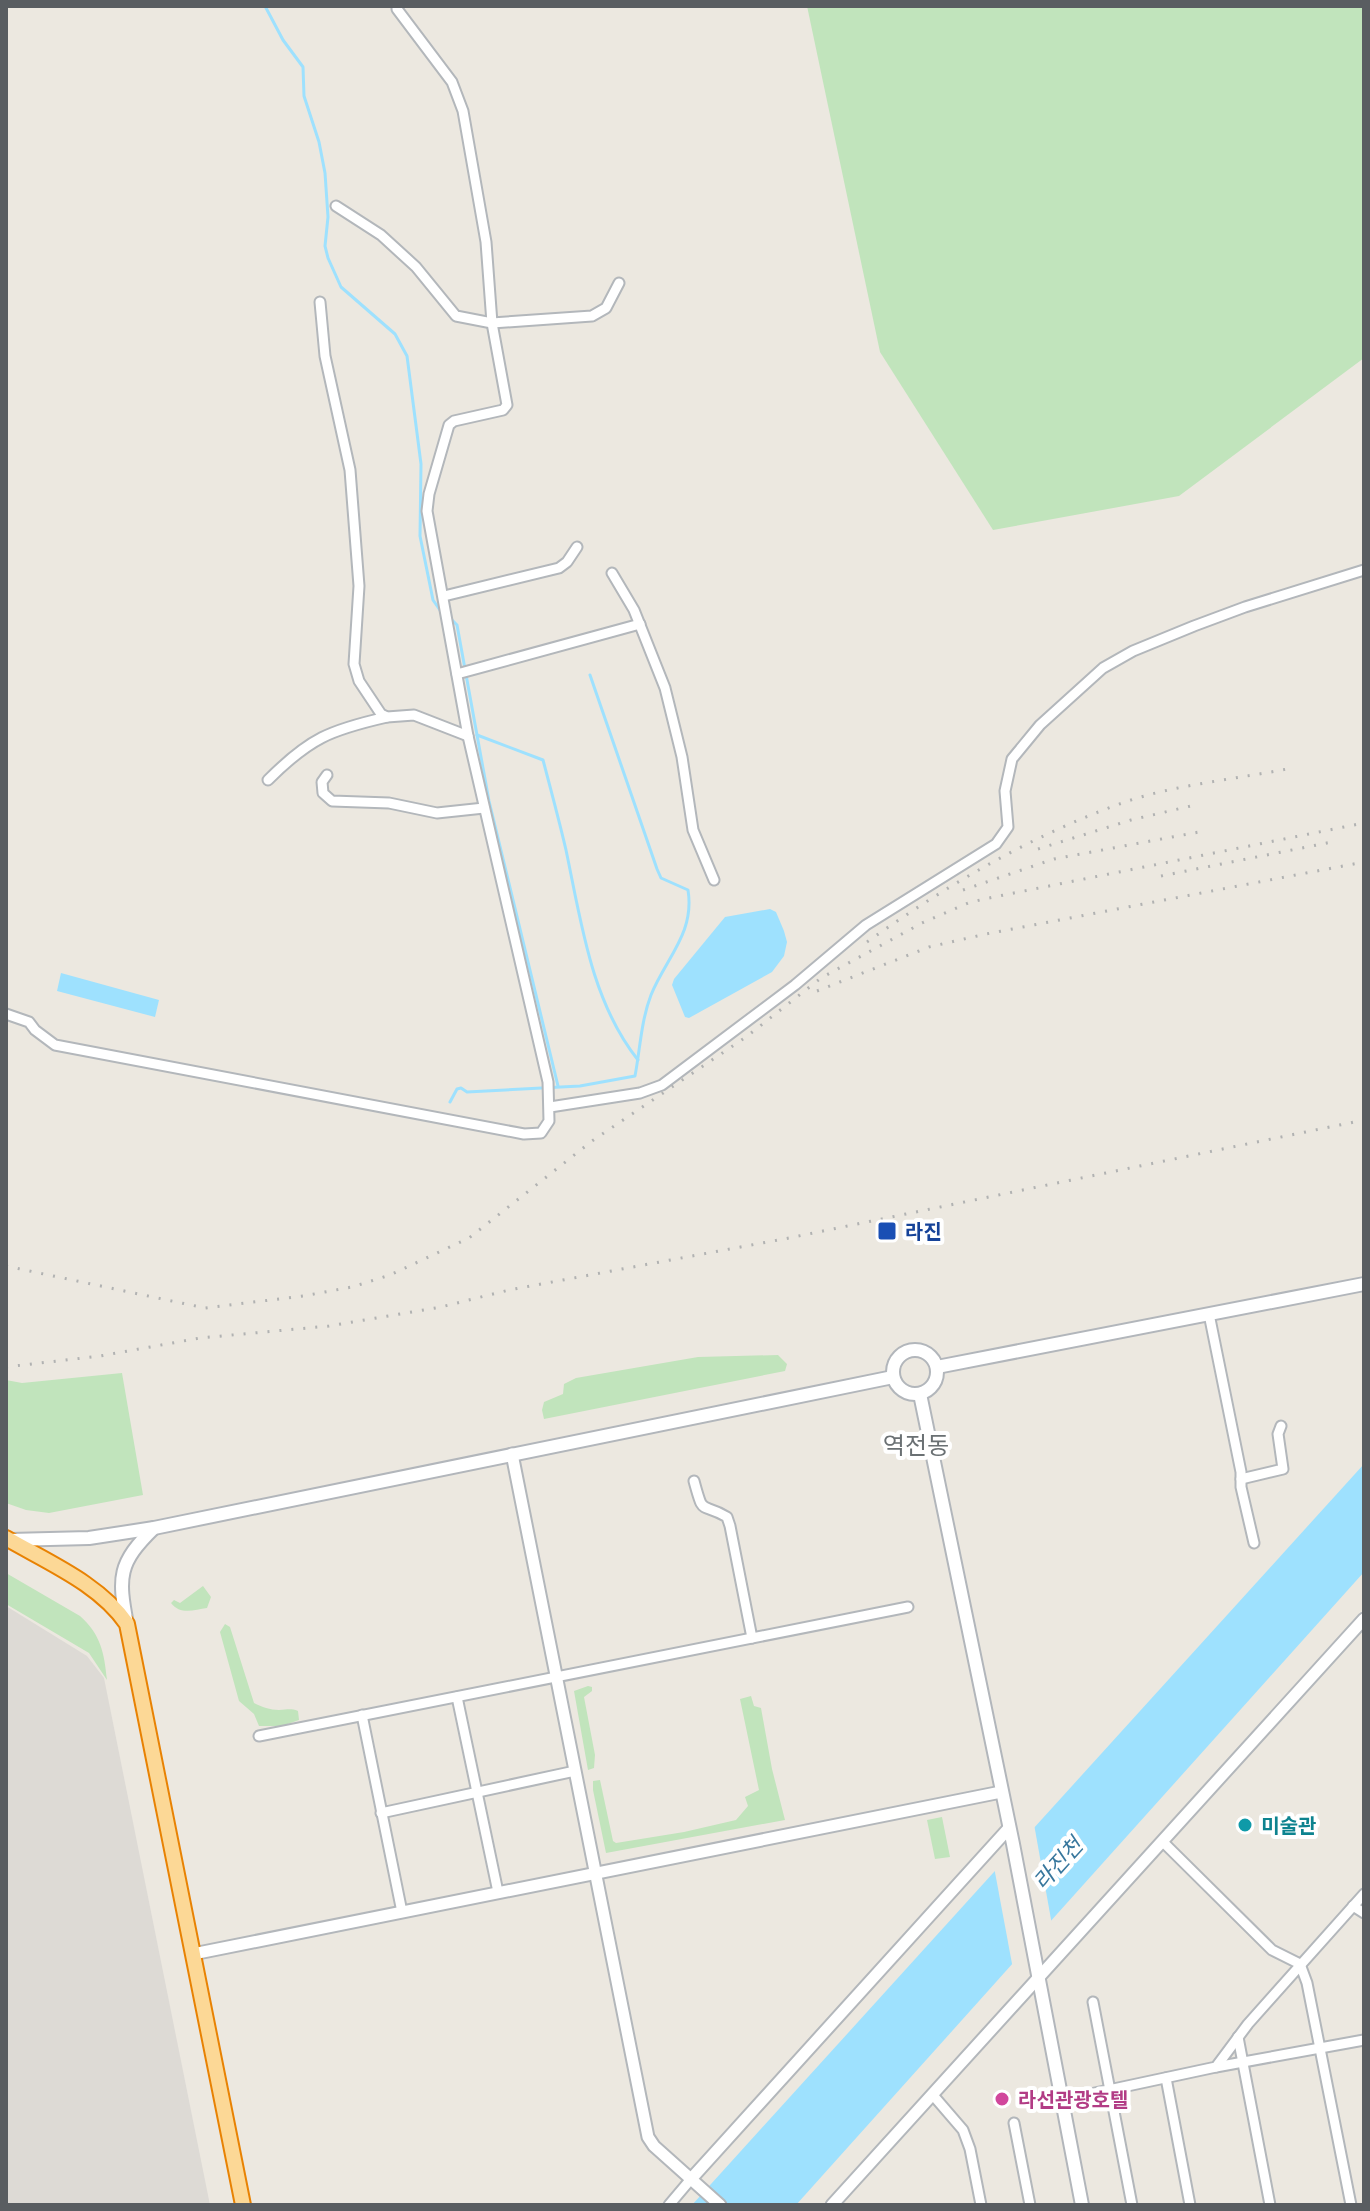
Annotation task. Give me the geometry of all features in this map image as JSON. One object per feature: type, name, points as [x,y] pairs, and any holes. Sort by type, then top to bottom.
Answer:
[{"type":"highway","points":[[8,1539],[103,1597],[117,1609],[127,1624],[243,2205]]},
{"type":"main road","points":[[937,1367],[1364,1284]]},
{"type":"main road","points":[[910,1350],[927,1353],[937,1367],[934,1384],[920,1394],[903,1391],[893,1377],[896,1360],[910,1350]]},
{"type":"main road","points":[[8,1539],[89,1538],[154,1528],[893,1377]]},
{"type":"main road","points":[[920,1394],[1013,1844],[1082,2205]]},
{"type":"main road","points":[[127,1624],[121,1586],[123,1571],[133,1548],[154,1528]]},
{"type":"street","points":[[6,1014],[29,1022],[55,1045],[524,1134],[541,1133],[549,1121],[548,1082],[468,736],[429,529],[429,494],[449,425],[454,421],[503,410],[507,405],[492,323],[486,242],[463,111],[452,82],[397,9]]},
{"type":"street","points":[[336,206],[381,235],[441,295],[456,316],[492,323],[592,316],[606,308],[619,283]]},
{"type":"street","points":[[320,302],[325,356],[350,470],[359,586],[354,664],[359,681],[381,714],[387,717]]},
{"type":"street","points":[[444,596],[559,568],[577,547]]},
{"type":"street","points":[[550,1107],[615,1098],[662,1085],[795,985],[866,925],[996,844],[1008,827],[1005,791],[1012,759],[1040,725],[1103,668],[1133,651],[1220,617],[1364,570]]},
{"type":"street","points":[[612,573],[640,624],[665,688],[682,757],[693,830],[714,880]]},
{"type":"street","points":[[457,674],[640,624]]},
{"type":"street","points":[[268,780],[314,741],[342,727],[387,717],[414,715],[468,736]]},
{"type":"street","points":[[327,775],[322,782],[323,793],[332,801],[389,803],[437,813],[484,808]]},
{"type":"street","points":[[1209,1314],[1254,1543]]},
{"type":"street","points":[[1241,1479],[1283,1469],[1278,1434],[1281,1426]]},
{"type":"street","points":[[512,1454],[648,2137],[654,2146],[720,2205]]},
{"type":"street","points":[[694,1481],[704,1510],[727,1517],[752,1638]]},
{"type":"street","points":[[259,1736],[908,1607]]},
{"type":"street","points":[[832,2205],[1364,1619]]},
{"type":"street","points":[[457,1697],[498,1892]]},
{"type":"street","points":[[362,1715],[402,1912]]},
{"type":"street","points":[[381,1813],[575,1771]]},
{"type":"street","points":[[193,1954],[1001,1792]]},
{"type":"street","points":[[669,2205],[1009,1828]]},
{"type":"street","points":[[1163,1842],[1272,1950],[1300,1964],[1321,2048],[1351,2205]]},
{"type":"street","points":[[1216,2067],[1300,1964],[1364,1894]]},
{"type":"street","points":[[1353,1906],[1364,1913]]},
{"type":"street","points":[[1093,2002],[1132,2205]]},
{"type":"street","points":[[1238,2037],[1270,2205]]},
{"type":"street","points":[[1062,2100],[1364,2040]]},
{"type":"street","points":[[1166,2078],[1190,2205]]},
{"type":"street","points":[[932,2094],[963,2130],[981,2205]]},
{"type":"street","points":[[1014,2123],[1030,2205]]},
{"type":"shaded area","points":[[6,1606],[87,1656],[104,1678],[210,2205],[6,2205]]},
{"type":"green space","points":[[807,6],[1364,6],[1364,358],[1179,496],[993,530],[880,352]]},
{"type":"green space","points":[[778,1355],[787,1364],[785,1371],[544,1419],[544,1402],[563,1394],[564,1384],[576,1378],[698,1357]]},
{"type":"green space","points":[[122,1373],[143,1495],[49,1513],[6,1503],[6,1380],[22,1383]]},
{"type":"green space","points":[[6,1573],[87,1623],[100,1645],[107,1680],[89,1653],[6,1604]]},
{"type":"green space","points":[[203,1586],[211,1597],[207,1608],[183,1610],[171,1603],[174,1600],[180,1603]]},
{"type":"green space","points":[[225,1624],[230,1627],[254,1703],[272,1709],[298,1711],[299,1720],[282,1726],[259,1726],[254,1714],[239,1701],[220,1632]]},
{"type":"green space","points":[[592,1687],[592,1691],[584,1697],[595,1755],[594,1768],[588,1770],[574,1691]]},
{"type":"green space","points":[[751,1696],[754,1706],[761,1708],[785,1820],[606,1853],[593,1781],[600,1780],[613,1841],[616,1843],[736,1820],[748,1806],[745,1797],[759,1790],[740,1699]]},
{"type":"green space","points":[[942,1817],[950,1857],[935,1859],[927,1820]]},
{"type":"water","points":[[770,909],[776,912],[787,942],[784,956],[772,972],[689,1018],[685,1017],[672,985],[674,979],[725,917]]},
{"type":"water","points":[[61,973],[159,1000],[155,1017],[57,991]]},
{"type":"water","name":"라진천","points":[[1364,1464],[1364,1572],[796,2205],[692,2205]]},
{"type":"pier","points":[[1034,1824],[1052,1925],[1013,1969],[994,1867]]},
{"type":"waterway","points":[[265,6],[283,40],[303,67],[304,96],[325,173],[328,217],[325,246],[328,258],[341,287],[395,334],[407,356],[421,464],[420,536],[433,600],[442,613]]},
{"type":"waterway","points":[[449,617],[457,625],[489,801],[558,1086]]},
{"type":"waterway","points":[[450,1102],[457,1089],[461,1088],[467,1092],[580,1086],[635,1076],[651,995],[683,932],[689,905],[688,890],[661,878],[590,675]]},
{"type":"waterway","points":[[477,735],[543,760],[590,960],[609,1012],[638,1060]]},
{"type":"railway","points":[[867,942],[991,863],[1090,815],[1164,791],[1287,769]]},
{"type":"railway","points":[[1038,849],[1131,820],[1195,805]]},
{"type":"railway","points":[[6,1266],[205,1308],[303,1296],[352,1287],[390,1275],[469,1238],[592,1141],[746,1037],[821,978],[922,923],[984,899],[1364,823]]},
{"type":"railway","points":[[963,890],[1054,859],[1199,832]]},
{"type":"railway","points":[[1161,876],[1337,841]]},
{"type":"railway","points":[[817,991],[929,947],[1364,862]]},
{"type":"railway","points":[[6,1367],[100,1356],[200,1338],[329,1326],[441,1307],[509,1290],[789,1238],[1364,1120]]},
{"type":"place","name":"라진","points":[[887,1231]]},
{"type":"place","name":"미술관","points":[[1245,1825]]},
{"type":"place","name":"라선관광호텔","points":[[1002,2099]]},
{"type":"district","name":"역전동","points":[[916,1444]]}]
